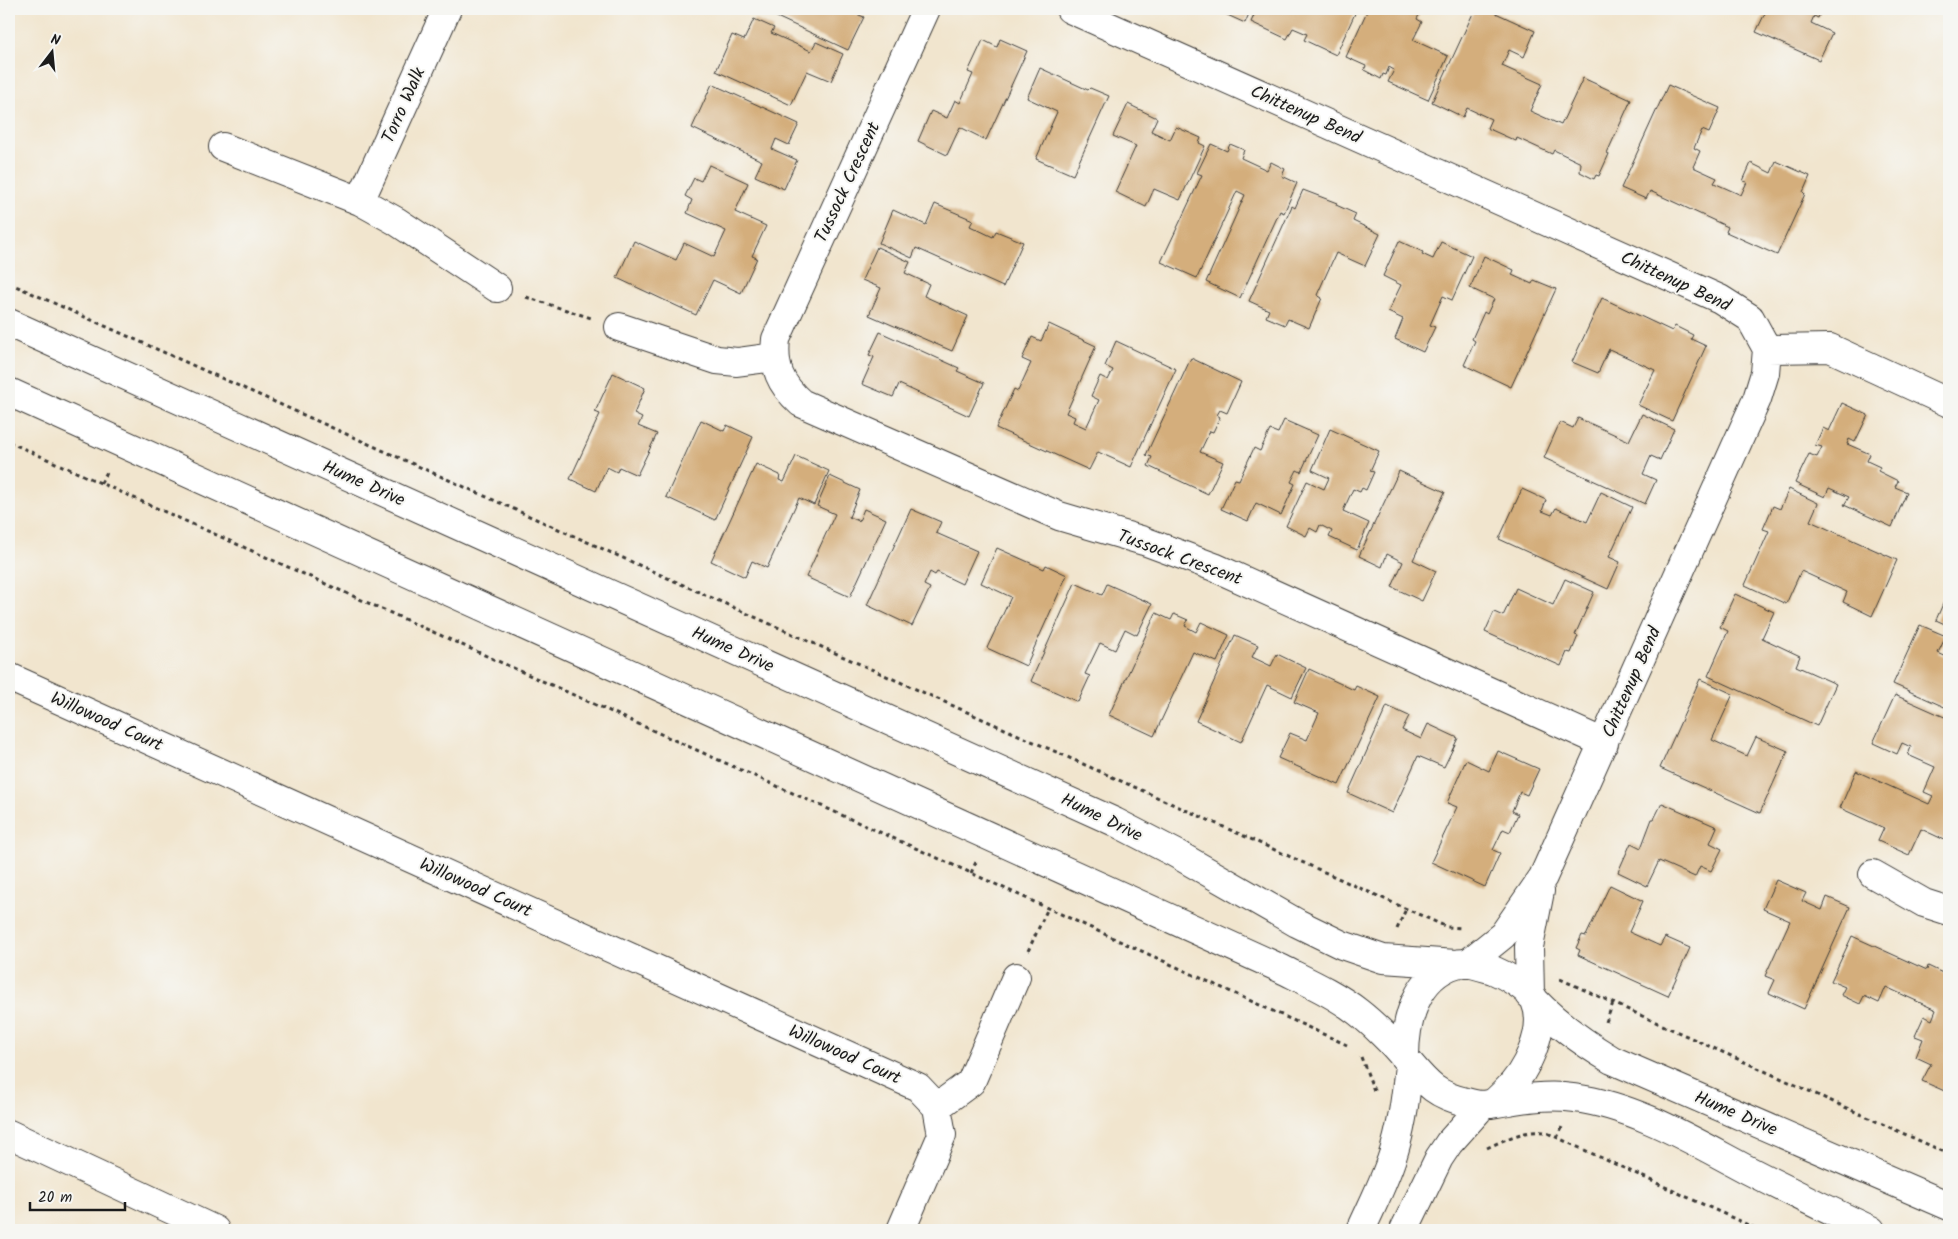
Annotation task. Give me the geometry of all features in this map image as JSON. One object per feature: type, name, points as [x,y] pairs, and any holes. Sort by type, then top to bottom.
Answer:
[{"type":"street","name":"Torro Walk","points":[[360,201],[446,9]]},
{"type":"street","name":"Tussock Crescent","points":[[926,9],[776,339],[774,357],[779,375],[789,392],[802,404],[1059,516],[1144,541],[1214,567],[1604,742]]},
{"type":"street","name":"Chittenup Bend","points":[[1070,9],[1720,299],[1750,318],[1767,349],[1765,373],[1757,399],[1543,877],[1503,935],[1462,964]]},
{"type":"street","points":[[223,147],[360,201],[396,220],[497,288]]},
{"type":"street","name":"Hume Drive","points":[[9,323],[1107,818],[1174,853],[1298,924],[1342,946],[1383,960],[1462,964]]},
{"type":"street","points":[[619,327],[717,360],[737,362],[774,357]]},
{"type":"street","points":[[1767,349],[1830,348],[1949,403]]},
{"type":"street","points":[[9,392],[1322,988],[1359,1012],[1407,1061],[1424,1083],[1444,1095],[1466,1102],[1487,1104],[1541,1096],[1574,1098],[1627,1111],[1692,1140],[1775,1184],[1871,1230]]},
{"type":"street","name":"Willowood Court","points":[[9,677],[918,1087],[937,1107]]},
{"type":"street","points":[[1873,874],[1924,903],[1949,911]]},
{"type":"street","name":"Chittenup Bend","points":[[1532,998],[1529,946],[1543,877]]},
{"type":"street","points":[[1361,1230],[1385,1177],[1402,1122],[1407,1061],[1405,1040],[1408,1022],[1415,1003],[1425,985],[1436,975],[1462,964],[1502,973],[1517,983],[1532,998],[1538,1017],[1531,1054],[1522,1072],[1512,1085],[1487,1104],[1449,1143],[1427,1180],[1404,1230]]},
{"type":"street","points":[[901,1230],[942,1135],[937,1107],[971,1082],[1016,976]]},
{"type":"street","name":"Hume Drive","points":[[1532,998],[1553,1020],[1573,1036],[1612,1060],[1949,1206]]},
{"type":"street","points":[[9,1134],[215,1230]]},
{"type":"path","points":[[9,283],[1447,928],[1488,928],[1503,935]]},
{"type":"path","points":[[497,288],[619,327]]},
{"type":"path","points":[[9,442],[1048,908],[1350,1046]]},
{"type":"path","points":[[1016,976],[1048,908]]},
{"type":"path","points":[[1529,946],[1545,958],[1556,978],[1949,1154]]},
{"type":"path","points":[[1356,1052],[1362,1058],[1379,1105],[1384,1112],[1402,1122]]},
{"type":"path","points":[[1449,1143],[1470,1153],[1480,1151],[1516,1135],[1535,1131],[1545,1132],[1759,1230]]},
{"type":"building","points":[[767,9],[855,9],[854,13],[864,17],[848,50],[766,12]]},
{"type":"building","points":[[1225,9],[1251,9],[1245,23],[1223,13]]},
{"type":"building","points":[[1257,9],[1357,9],[1336,55],[1304,40],[1307,34],[1293,28],[1287,39],[1251,22]]},
{"type":"building","points":[[1368,9],[1422,9],[1417,19],[1422,22],[1413,40],[1448,56],[1428,100],[1388,82],[1394,70],[1389,67],[1386,75],[1383,74],[1381,79],[1364,70],[1366,66],[1346,57]]},
{"type":"building","points":[[1475,9],[1487,9],[1535,31],[1524,57],[1509,50],[1502,66],[1542,84],[1530,111],[1561,125],[1583,78],[1631,100],[1607,153],[1609,154],[1599,176],[1596,175],[1594,179],[1580,172],[1581,163],[1554,150],[1552,154],[1517,138],[1516,141],[1487,128],[1491,119],[1467,108],[1463,117],[1432,102]]},
{"type":"building","points":[[1767,9],[1822,9],[1818,18],[1814,16],[1811,23],[1832,33],[1819,60],[1756,32]]},
{"type":"building","points":[[754,19],[774,28],[771,33],[811,51],[816,42],[843,54],[831,81],[807,71],[791,105],[716,71],[732,35],[744,40]]},
{"type":"building","points":[[1000,39],[1027,51],[986,140],[960,127],[947,155],[918,141],[931,111],[947,118],[955,100],[960,103],[973,74],[968,72],[983,40],[997,47]]},
{"type":"building","points":[[1040,68],[1088,90],[1090,88],[1109,96],[1073,175],[1036,159],[1057,112],[1027,98]]},
{"type":"building","points":[[712,84],[799,124],[789,145],[776,139],[772,149],[797,160],[784,189],[755,176],[762,161],[692,128]]},
{"type":"building","points":[[1668,85],[1720,108],[1709,133],[1702,130],[1694,148],[1700,151],[1693,167],[1717,178],[1714,183],[1741,195],[1747,182],[1743,181],[1751,163],[1771,173],[1776,161],[1810,176],[1803,192],[1805,194],[1777,255],[1726,232],[1728,227],[1650,191],[1646,199],[1621,188]]},
{"type":"building","points":[[1128,104],[1157,118],[1151,131],[1170,140],[1176,127],[1201,138],[1199,143],[1205,146],[1180,200],[1154,189],[1146,207],[1115,192],[1136,146],[1113,136]]},
{"type":"building","points":[[1211,144],[1227,151],[1230,144],[1244,150],[1241,158],[1267,170],[1271,162],[1285,169],[1282,176],[1297,183],[1284,213],[1280,211],[1240,298],[1206,282],[1245,195],[1237,191],[1197,278],[1161,262],[1202,175],[1197,173]]},
{"type":"building","points":[[709,165],[748,183],[735,212],[766,226],[752,256],[757,258],[741,293],[713,280],[696,315],[617,278],[634,241],[676,260],[684,243],[714,257],[726,231],[687,213],[692,200],[685,196],[694,178],[701,181]]},
{"type":"building","points":[[1303,190],[1337,203],[1336,205],[1356,214],[1353,221],[1380,234],[1365,266],[1336,253],[1317,295],[1322,298],[1309,328],[1288,319],[1285,325],[1266,317],[1269,310],[1249,301],[1292,206],[1295,208]]},
{"type":"building","points":[[935,204],[973,220],[970,226],[993,237],[996,231],[1023,242],[1003,287],[916,248],[912,258],[879,243],[893,210],[926,225]]},
{"type":"building","points":[[1399,241],[1423,252],[1422,254],[1433,259],[1441,242],[1472,256],[1452,300],[1443,296],[1430,325],[1435,327],[1423,352],[1395,339],[1403,319],[1388,312],[1401,285],[1383,276]]},
{"type":"building","points":[[877,247],[910,262],[905,273],[929,284],[924,296],[968,316],[952,351],[869,315],[881,288],[862,280]]},
{"type":"building","points":[[1484,256],[1514,270],[1512,275],[1532,284],[1534,280],[1556,289],[1511,387],[1464,365],[1475,341],[1472,339],[1484,312],[1487,314],[1494,299],[1470,288]]},
{"type":"building","points":[[1602,298],[1672,331],[1675,326],[1693,335],[1691,339],[1706,346],[1672,421],[1638,405],[1655,370],[1609,349],[1598,373],[1572,362]]},
{"type":"building","points":[[1049,324],[1096,346],[1066,413],[1075,417],[1073,422],[1086,428],[1099,400],[1091,396],[1100,376],[1108,380],[1113,370],[1105,366],[1116,341],[1176,369],[1131,467],[1098,452],[1089,470],[996,428],[1014,389],[1018,391],[1031,363],[1022,359],[1032,337],[1041,341]]},
{"type":"building","points":[[880,332],[959,368],[957,371],[984,383],[969,416],[899,384],[893,397],[862,384],[874,357],[869,355]]},
{"type":"building","points":[[1191,358],[1241,382],[1227,413],[1220,410],[1217,415],[1220,417],[1213,432],[1210,431],[1200,452],[1223,462],[1208,494],[1148,466],[1152,457],[1146,455]]},
{"type":"building","points":[[613,373],[645,388],[634,414],[642,418],[638,426],[657,434],[637,475],[619,467],[617,472],[607,467],[596,491],[570,479],[600,414],[595,412]]},
{"type":"building","points":[[1842,403],[1868,415],[1855,442],[1849,439],[1847,444],[1870,454],[1867,461],[1880,467],[1878,471],[1898,481],[1895,487],[1907,492],[1892,527],[1844,505],[1849,497],[1829,488],[1825,497],[1795,483],[1809,454],[1817,457],[1822,447],[1815,445],[1823,428],[1829,431]]},
{"type":"building","points":[[1642,414],[1674,429],[1660,460],[1651,456],[1643,474],[1656,480],[1645,504],[1544,458],[1560,422],[1573,428],[1578,418],[1629,441]]},
{"type":"building","points":[[701,420],[724,431],[727,425],[753,437],[715,520],[666,497]]},
{"type":"building","points":[[1284,420],[1318,435],[1301,472],[1297,470],[1291,482],[1295,484],[1281,515],[1256,503],[1248,521],[1221,509],[1235,479],[1239,480],[1254,448],[1260,451],[1270,430],[1278,433]]},
{"type":"building","points":[[1330,429],[1379,451],[1370,471],[1374,472],[1366,490],[1362,488],[1360,492],[1353,489],[1343,511],[1369,523],[1357,550],[1329,537],[1332,531],[1320,525],[1317,532],[1310,528],[1306,536],[1286,526],[1307,481],[1324,489],[1329,478],[1312,470]]},
{"type":"building","points":[[796,456],[829,471],[814,505],[799,498],[767,568],[752,561],[745,577],[711,561],[756,464],[780,475],[779,480],[784,482]]},
{"type":"building","points":[[1399,471],[1445,492],[1413,560],[1436,571],[1422,601],[1392,587],[1403,562],[1387,554],[1382,567],[1359,556]]},
{"type":"building","points":[[830,476],[860,490],[849,517],[859,521],[864,509],[886,519],[850,597],[806,577],[835,514],[817,506]]},
{"type":"building","points":[[1522,489],[1546,500],[1542,511],[1552,515],[1556,508],[1587,522],[1601,492],[1632,507],[1609,557],[1620,562],[1608,589],[1499,539]]},
{"type":"building","points":[[1789,489],[1818,503],[1810,521],[1897,560],[1872,616],[1843,602],[1847,592],[1801,571],[1786,604],[1745,585],[1769,531],[1763,529],[1773,506],[1780,509]]},
{"type":"building","points":[[911,509],[941,522],[936,533],[977,551],[962,584],[937,572],[935,575],[930,572],[924,585],[930,588],[912,626],[867,605]]},
{"type":"building","points":[[997,548],[1044,569],[1046,565],[1067,575],[1026,666],[987,648],[1011,597],[981,583]]},
{"type":"building","points":[[1565,579],[1594,592],[1575,635],[1578,636],[1571,653],[1567,652],[1561,666],[1485,632],[1494,612],[1503,616],[1516,588],[1553,605]]},
{"type":"building","points":[[1075,583],[1102,595],[1107,584],[1152,604],[1137,635],[1125,629],[1115,650],[1100,643],[1085,674],[1090,676],[1078,702],[1031,681]]},
{"type":"building","points":[[1949,590],[1949,626],[1936,620]]},
{"type":"building","points":[[1735,594],[1774,612],[1762,638],[1800,656],[1796,666],[1836,684],[1817,726],[1708,676],[1728,631],[1720,627]]},
{"type":"building","points":[[1156,613],[1171,620],[1174,614],[1188,620],[1185,626],[1196,632],[1201,622],[1229,635],[1217,662],[1193,652],[1154,736],[1109,715]]},
{"type":"building","points":[[1920,625],[1946,636],[1938,653],[1949,658],[1949,709],[1893,684]]},
{"type":"building","points":[[1235,635],[1258,645],[1252,657],[1271,666],[1277,654],[1306,668],[1292,697],[1267,685],[1241,742],[1196,721]]},
{"type":"building","points":[[1309,669],[1354,690],[1356,686],[1380,697],[1339,785],[1278,758],[1290,733],[1307,740],[1319,713],[1294,702]]},
{"type":"building","points":[[1700,679],[1733,694],[1712,740],[1747,756],[1756,737],[1788,751],[1760,813],[1660,768]]},
{"type":"building","points":[[1895,695],[1949,719],[1949,842],[1921,829],[1909,855],[1878,841],[1884,828],[1840,808],[1856,771],[1929,804],[1933,796],[1924,792],[1935,767],[1908,755],[1911,747],[1902,743],[1897,754],[1873,743]]},
{"type":"building","points":[[1387,706],[1409,716],[1402,730],[1421,739],[1428,724],[1458,738],[1444,767],[1418,756],[1392,813],[1348,793]]},
{"type":"building","points":[[1498,751],[1539,769],[1527,795],[1520,792],[1512,811],[1518,814],[1510,832],[1503,829],[1493,850],[1500,853],[1485,887],[1431,862],[1457,807],[1447,803],[1466,760],[1489,771]]},
{"type":"building","points":[[1662,803],[1717,827],[1710,843],[1722,849],[1711,871],[1700,866],[1695,877],[1659,861],[1647,886],[1618,872],[1631,843],[1641,848],[1652,819],[1654,819]]},
{"type":"building","points":[[1776,880],[1806,893],[1802,901],[1822,910],[1827,897],[1850,907],[1804,1009],[1769,993],[1775,980],[1765,976],[1790,921],[1763,909]]},
{"type":"building","points":[[1610,885],[1643,901],[1629,932],[1660,946],[1665,937],[1690,948],[1668,996],[1578,955],[1580,950],[1576,948],[1582,935],[1586,936]]},
{"type":"building","points":[[1852,936],[1927,970],[1928,966],[1949,976],[1949,1093],[1922,1081],[1931,1064],[1916,1057],[1923,1039],[1915,1036],[1924,1016],[1932,1020],[1936,1010],[1886,987],[1879,1003],[1864,996],[1860,1004],[1841,995],[1845,987],[1831,981]]}]
